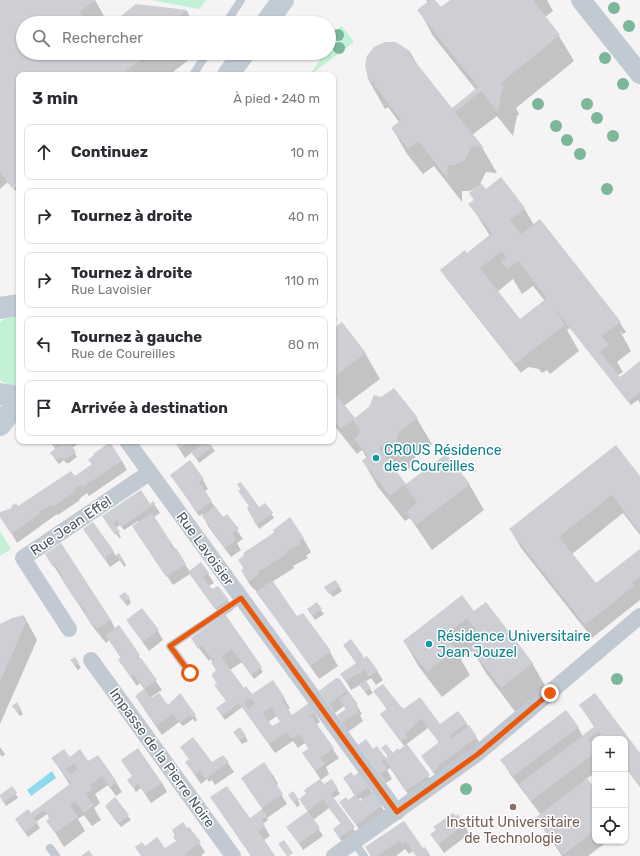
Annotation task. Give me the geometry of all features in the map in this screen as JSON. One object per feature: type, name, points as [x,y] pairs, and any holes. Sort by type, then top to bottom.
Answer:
[{"type":"main road","points":[[264,16],[274,0]]},
{"type":"main road","points":[[271,16],[282,0]]},
{"type":"main road","points":[[0,394],[16,397]]},
{"type":"main road","points":[[0,425],[16,405]]},
{"type":"street","points":[[581,0],[640,74]]},
{"type":"street","name":"Rue Lavoisier","points":[[128,444],[397,812]]},
{"type":"street","name":"Rue Jean Effel","points":[[69,629],[23,558],[149,474]]},
{"type":"street","points":[[334,856],[478,754],[640,616]]},
{"type":"street","name":"Impasse de la Pierre Noire","points":[[91,660],[233,856]]},
{"type":"lane","points":[[231,16],[241,0]]},
{"type":"lane","points":[[195,72],[203,60]]},
{"type":"lane","points":[[190,673],[170,646],[241,598]]},
{"type":"lane","points":[[354,842],[364,856]]},
{"type":"lane","points":[[50,848],[56,856]]},
{"type":"green space","points":[[151,0],[206,0],[199,9]]},
{"type":"green space","points":[[341,25],[354,42],[336,56],[336,33]]},
{"type":"green space","points":[[320,60],[330,60],[314,72],[312,72]]},
{"type":"green space","points":[[16,316],[16,386],[9,385],[0,380],[0,322],[4,319]]},
{"type":"green space","points":[[0,531],[11,549],[0,556]]},
{"type":"water","points":[[52,771],[56,778],[31,796],[27,790]]},
{"type":"building","points":[[0,0],[95,0],[80,12],[83,16],[16,16],[16,60],[141,60],[126,71],[127,72],[16,72],[16,185],[12,188],[0,172]]},
{"type":"building","points":[[430,0],[435,0],[441,7],[450,0],[533,0],[560,35],[501,83],[505,88],[502,90],[498,112],[481,91],[455,112],[484,148],[472,146],[465,160],[455,165],[448,165],[447,178],[418,141],[408,149],[391,128],[401,120],[374,84],[376,82],[374,81],[370,84],[365,66],[367,56],[374,47],[385,42],[396,42],[411,52],[407,55],[410,55],[452,108],[478,87],[417,10]]},
{"type":"building","points":[[136,4],[187,10],[180,16],[121,16]]},
{"type":"building","points":[[501,177],[525,208],[510,220],[521,234],[540,219],[621,322],[602,336],[609,345],[600,352],[620,377],[640,361],[640,392],[628,402],[552,305],[565,325],[515,364],[440,270],[465,250],[467,253],[492,233],[468,204],[474,200],[469,193],[481,183],[486,189]],"holes":[[[502,251],[506,257],[501,261],[507,269],[518,261],[547,298],[520,319],[480,268]]]},
{"type":"building","points":[[342,322],[366,353],[336,376],[336,327]]},
{"type":"building","name":"CROUS Résidence des Coureilles","points":[[394,388],[418,418],[399,432],[395,444],[388,441],[379,448],[406,484],[446,454],[470,484],[416,525],[406,512],[417,502],[404,485],[390,496],[362,461],[368,456],[354,439],[358,436],[360,430],[352,420],[341,429],[336,423],[336,395],[355,418],[369,407],[374,395],[381,397]]},
{"type":"building","points":[[60,444],[70,444],[76,452],[67,458],[63,459],[61,457],[56,460],[50,453]]},
{"type":"building","points":[[107,444],[111,444],[122,461],[83,487],[81,485],[74,489],[76,491],[52,507],[51,505],[39,512],[40,514],[11,534],[0,517],[0,512],[12,508],[11,506],[16,503],[18,506],[71,471],[75,476],[92,464],[88,460],[94,455],[93,454]]},
{"type":"building","points":[[176,444],[186,444],[179,449]]},
{"type":"building","points":[[203,444],[210,444],[213,447],[196,459],[191,452]]},
{"type":"building","points":[[616,445],[640,476],[640,533],[612,495],[559,537],[596,583],[640,549],[640,577],[632,583],[634,586],[585,625],[509,529]]},
{"type":"building","points":[[190,460],[204,479],[199,482],[212,501],[197,512],[170,475]]},
{"type":"building","points":[[241,482],[259,507],[265,503],[273,513],[256,525],[247,508],[249,506],[238,491],[241,489],[237,484]]},
{"type":"building","points":[[141,490],[150,504],[153,501],[155,504],[121,527],[117,521],[114,523],[120,532],[115,535],[102,516]]},
{"type":"building","points":[[215,506],[223,517],[227,514],[239,529],[232,534],[236,540],[225,548],[202,516]]},
{"type":"building","points":[[152,513],[172,544],[170,545],[173,550],[176,548],[186,564],[166,577],[132,526]]},
{"type":"building","points":[[290,517],[304,538],[299,541],[301,544],[286,552],[287,554],[258,572],[260,574],[249,581],[241,570],[244,568],[238,560],[244,555],[243,553],[272,534],[274,532],[273,530]]},
{"type":"building","points":[[93,522],[114,551],[104,559],[83,529]]},
{"type":"building","points":[[61,543],[111,620],[97,629],[94,625],[92,626],[84,613],[86,612],[79,602],[77,603],[61,578],[63,577],[55,565],[53,567],[45,554]]},
{"type":"building","points":[[119,553],[124,561],[121,563],[116,555]]},
{"type":"building","points":[[201,562],[209,573],[203,577],[212,589],[218,586],[229,600],[215,609],[188,572]]},
{"type":"building","points":[[272,580],[297,616],[303,613],[331,651],[310,666],[256,592]]},
{"type":"building","points":[[335,580],[340,586],[329,594],[324,587]]},
{"type":"building","points":[[125,592],[130,598],[124,602],[119,596]]},
{"type":"building","name":"Résidence Universitaire Jean Jouzel","points":[[462,595],[474,611],[486,602],[533,663],[501,688],[470,647],[483,638],[467,618],[445,635],[456,649],[427,672],[403,641]]},
{"type":"building","points":[[317,602],[322,609],[312,616],[307,609]]},
{"type":"building","points":[[142,608],[159,630],[143,642],[126,620]]},
{"type":"building","points":[[225,614],[262,667],[251,675],[232,649],[221,657],[244,688],[246,686],[252,694],[273,680],[285,698],[282,700],[292,715],[309,703],[315,712],[305,719],[311,716],[334,748],[320,758],[325,764],[315,771],[302,753],[309,748],[299,734],[292,739],[287,732],[269,744],[239,703],[222,716],[216,708],[226,701],[214,685],[217,684],[212,674],[216,670],[211,663],[214,661],[202,646],[198,649],[191,638]],"holes":[[[251,698],[255,704],[249,709],[244,702]],[[271,707],[280,722],[272,726],[263,713]]]},
{"type":"building","points":[[24,615],[23,619],[27,620],[0,682],[0,624],[12,618]]},
{"type":"building","points":[[119,625],[140,655],[137,657],[138,660],[141,658],[157,680],[144,689],[133,674],[131,677],[118,660],[121,657],[105,635]]},
{"type":"building","points":[[351,639],[364,657],[356,663],[343,645]]},
{"type":"building","points":[[367,656],[378,671],[369,677],[365,670],[345,681],[340,674]]},
{"type":"building","points":[[75,657],[79,663],[75,666],[70,660]]},
{"type":"building","points":[[336,678],[340,679],[346,688],[346,691],[329,705],[319,691]]},
{"type":"building","points":[[365,680],[371,688],[365,692],[359,684]]},
{"type":"building","points":[[383,684],[402,708],[405,708],[420,697],[440,724],[458,711],[467,723],[449,736],[451,739],[469,725],[477,737],[438,766],[439,768],[433,772],[421,756],[439,742],[421,719],[405,734],[407,737],[401,742],[380,714],[387,709],[373,691]]},
{"type":"building","points":[[144,689],[151,698],[159,693],[168,705],[180,693],[196,715],[192,718],[190,715],[180,723],[173,714],[156,726],[135,696]]},
{"type":"building","points":[[349,692],[358,704],[355,706],[359,711],[342,723],[337,715],[346,709],[339,699]]},
{"type":"building","points":[[595,693],[627,736],[603,736],[599,731],[588,739],[592,745],[592,755],[531,801],[519,784],[595,726],[579,705]]},
{"type":"building","points":[[17,702],[21,709],[17,712],[12,706]]},
{"type":"building","points":[[566,710],[579,727],[513,776],[500,760]]},
{"type":"building","points":[[240,727],[246,736],[239,740],[233,732]]},
{"type":"building","points":[[193,737],[212,762],[223,755],[229,762],[206,779],[200,771],[195,775],[185,762],[189,759],[180,747]]},
{"type":"building","points":[[628,737],[640,753],[640,786],[628,770]]},
{"type":"building","points":[[366,739],[373,749],[377,746],[386,758],[388,756],[381,748],[386,744],[393,753],[398,748],[399,750],[407,744],[430,775],[406,791],[384,759],[382,761],[387,769],[380,774],[358,745]]},
{"type":"building","points":[[138,748],[162,783],[145,794],[138,784],[133,788],[127,780],[132,776],[121,760]]},
{"type":"building","points":[[64,749],[70,757],[80,749],[88,761],[98,755],[117,782],[110,787],[102,776],[90,785],[93,789],[85,794],[94,805],[84,813],[75,801],[70,805],[78,817],[55,833],[46,821],[50,818],[44,810],[34,818],[38,823],[25,833],[15,819],[28,809],[31,813],[71,783],[51,758]],"holes":[[[74,763],[78,769],[71,774],[66,769]]]},
{"type":"building","points":[[264,762],[283,794],[262,808],[241,778]]},
{"type":"building","points":[[351,772],[354,776],[359,772],[369,786],[356,796],[343,778]]},
{"type":"building","points":[[587,778],[592,785],[592,832],[563,855],[535,818]]},
{"type":"building","points":[[320,779],[324,784],[332,779],[338,789],[331,794],[355,827],[339,838],[333,829],[341,823],[323,799],[308,811],[299,799],[306,794],[304,790]]},
{"type":"building","points":[[12,786],[17,793],[3,803],[0,795]]},
{"type":"building","points":[[227,786],[250,818],[262,809],[267,816],[261,820],[265,826],[258,831],[275,856],[251,856],[210,797]]},
{"type":"building","points":[[293,791],[299,800],[294,803],[288,795]]},
{"type":"building","points":[[373,792],[383,805],[356,825],[339,802],[346,797],[348,800],[355,795],[360,801]]},
{"type":"building","points":[[115,797],[129,815],[118,824],[105,806]]},
{"type":"building","points":[[308,811],[320,828],[299,844],[286,827]]},
{"type":"building","points":[[453,813],[456,816],[458,814],[464,824],[438,845],[430,834],[436,830],[433,827]]},
{"type":"building","points":[[404,821],[423,848],[425,847],[430,855],[416,856],[406,842],[403,845],[399,841],[378,856],[372,856],[365,847]]},
{"type":"building","points":[[183,822],[201,842],[185,854],[187,856],[141,856],[135,847],[142,842],[145,846],[157,837],[165,848],[176,841],[173,837],[176,835],[172,830]]},
{"type":"building","points":[[284,840],[293,853],[289,856],[287,856],[278,844]]},
{"type":"building","points":[[89,850],[93,856],[81,856]]},
{"type":"place","name":"CROUS Résidence des Coureilles","points":[[376,458]]},
{"type":"place","name":"Résidence Universitaire Jean Jouzel","points":[[429,644]]},
{"type":"place","name":"Institut Universitaire de Technologie","points":[[513,807]]},
{"type":"route","points":[[190,673],[170,646],[241,598],[397,812],[478,754],[550,693]]}]
